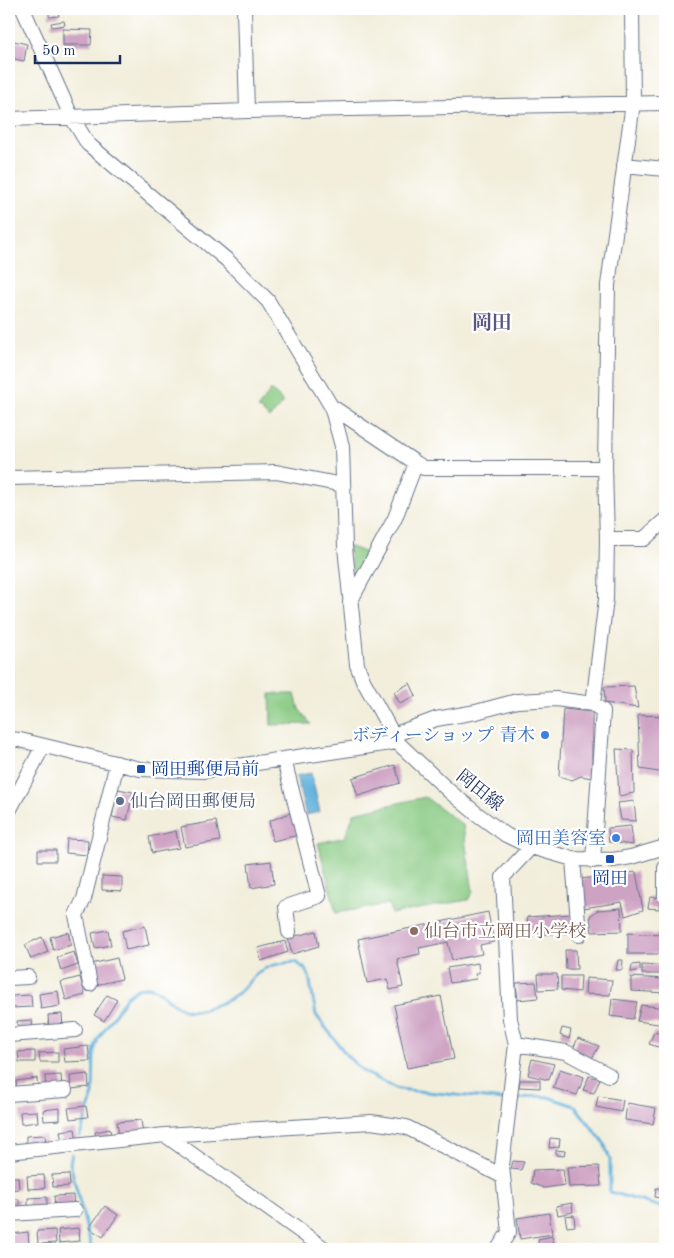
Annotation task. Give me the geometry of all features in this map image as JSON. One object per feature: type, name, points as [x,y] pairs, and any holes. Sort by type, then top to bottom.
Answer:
[{"type":"street","points":[[23,9],[72,118],[88,144],[227,260],[268,301],[331,406],[424,468],[605,468]]},
{"type":"street","points":[[244,9],[247,111]]},
{"type":"street","points":[[593,704],[606,599],[605,468],[608,285],[633,103],[632,9]]},
{"type":"street","points":[[9,120],[247,111],[665,103]]},
{"type":"street","points":[[624,165],[665,169]]},
{"type":"street","name":"岡田線","points":[[331,406],[342,446],[345,547],[357,665],[363,680],[395,738],[476,814],[506,835],[531,847],[573,859],[593,860],[631,857],[665,847]]},
{"type":"street","points":[[350,602],[395,518],[416,464]]},
{"type":"street","points":[[9,478],[276,472],[343,485]]},
{"type":"street","points":[[607,539],[644,540],[665,520]]},
{"type":"street","points":[[9,739],[140,769],[204,771],[284,760],[395,738],[436,719],[476,712],[516,701],[556,699],[593,704],[603,711],[593,860]]},
{"type":"street","points":[[9,811],[43,746]]},
{"type":"street","points":[[284,760],[319,896],[286,907],[289,932]]},
{"type":"street","points":[[90,984],[76,915],[84,899],[117,764]]},
{"type":"street","points":[[498,1249],[509,1232],[502,1166],[516,1044],[510,1020],[502,877],[531,847]]},
{"type":"street","points":[[573,859],[579,935]]},
{"type":"street","points":[[665,868],[665,898]]},
{"type":"street","points":[[9,978],[28,977]]},
{"type":"street","points":[[9,1035],[74,1030]]},
{"type":"street","points":[[516,1044],[566,1052],[609,1075]]},
{"type":"street","points":[[9,1094],[65,1090]]},
{"type":"street","points":[[9,1148],[165,1135],[372,1122],[406,1127],[502,1176]]},
{"type":"street","points":[[165,1135],[325,1249]]},
{"type":"street","points":[[9,1214],[75,1210]]},
{"type":"green space","points":[[271,390],[284,402],[270,418],[258,408]]},
{"type":"green space","points":[[348,546],[372,555],[360,577],[354,578]]},
{"type":"green space","points":[[270,694],[295,694],[299,709],[311,724],[271,725]]},
{"type":"green space","points":[[425,797],[463,825],[473,892],[468,900],[391,914],[389,904],[336,913],[318,843],[345,837],[354,813]]},
{"type":"water","points":[[311,773],[320,812],[306,815],[296,776]]},
{"type":"building","points":[[58,12],[59,16],[49,17],[49,13]]},
{"type":"building","points":[[64,21],[65,25],[52,27],[51,23]]},
{"type":"building","points":[[63,29],[92,30],[91,45],[63,45]]},
{"type":"building","points":[[9,40],[27,44],[24,61],[9,58]]},
{"type":"building","points":[[410,683],[416,696],[400,704],[394,692]]},
{"type":"building","points":[[634,686],[638,708],[605,703],[604,687]]},
{"type":"building","points":[[563,709],[592,712],[592,778],[581,776],[572,780],[559,776]]},
{"type":"building","points":[[638,715],[665,716],[665,773],[640,769]]},
{"type":"building","points":[[616,749],[633,750],[634,793],[619,796]]},
{"type":"building","points":[[395,765],[400,783],[358,796],[352,778]]},
{"type":"building","points":[[118,789],[133,792],[127,820],[112,817]]},
{"type":"building","points":[[634,801],[636,821],[621,820],[618,803]]},
{"type":"building","points":[[295,811],[299,835],[273,841],[269,821]]},
{"type":"building","points":[[216,821],[220,841],[185,847],[181,827]]},
{"type":"building","points":[[631,826],[633,845],[609,842],[608,828]]},
{"type":"building","points":[[176,831],[179,848],[152,853],[149,837]]},
{"type":"building","points":[[67,839],[88,840],[87,855],[66,853]]},
{"type":"building","points":[[38,850],[56,850],[56,861],[38,861]]},
{"type":"building","points":[[271,861],[274,884],[251,888],[248,864]]},
{"type":"building","points":[[636,872],[643,910],[625,916],[622,902],[584,908],[580,879]]},
{"type":"building","points":[[102,876],[122,877],[122,891],[102,890]]},
{"type":"building","points":[[650,897],[661,898],[659,909],[648,908]]},
{"type":"building","points":[[621,908],[622,931],[592,932],[590,916],[598,910]]},
{"type":"building","points":[[488,912],[494,942],[480,945],[482,954],[452,960],[448,942],[419,948],[420,954],[397,959],[403,987],[390,990],[387,979],[367,983],[358,939]]},
{"type":"building","points":[[571,914],[572,933],[530,935],[527,917]]},
{"type":"building","points":[[145,926],[149,945],[126,950],[122,931]]},
{"type":"building","points":[[108,930],[111,945],[95,948],[92,933]]},
{"type":"building","points":[[316,931],[319,946],[292,954],[288,938]]},
{"type":"building","points":[[68,932],[71,945],[53,950],[50,937]]},
{"type":"building","points":[[628,933],[662,935],[661,954],[628,954]]},
{"type":"building","points":[[42,937],[48,952],[31,959],[25,945]]},
{"type":"building","points":[[285,941],[288,952],[261,961],[258,948]]},
{"type":"building","points":[[565,950],[576,950],[577,969],[566,969]]},
{"type":"building","points":[[74,952],[78,965],[61,971],[57,957]]},
{"type":"building","points":[[117,958],[122,979],[96,985],[91,964]]},
{"type":"building","points":[[618,960],[623,960],[622,970],[616,970]]},
{"type":"building","points":[[478,963],[479,973],[475,974],[476,979],[450,983],[447,968]]},
{"type":"building","points":[[640,964],[640,970],[631,972],[632,965]]},
{"type":"building","points":[[642,965],[664,966],[664,974],[642,974]]},
{"type":"building","points":[[538,974],[557,974],[558,989],[539,990]]},
{"type":"building","points":[[561,976],[581,976],[580,992],[561,990]]},
{"type":"building","points":[[80,977],[85,995],[66,1000],[61,982]]},
{"type":"building","points":[[631,977],[665,979],[665,993],[631,991]]},
{"type":"building","points":[[586,978],[612,980],[610,995],[585,994]]},
{"type":"building","points":[[536,982],[538,998],[518,1000],[516,983]]},
{"type":"building","points":[[58,991],[60,1006],[41,1009],[39,994]]},
{"type":"building","points":[[31,995],[32,1007],[12,1008],[11,996]]},
{"type":"building","points":[[107,995],[117,1000],[104,1021],[94,1015]]},
{"type":"building","points":[[441,996],[454,1059],[407,1068],[394,1005]]},
{"type":"building","points":[[612,999],[637,1002],[633,1019],[610,1016]]},
{"type":"building","points":[[641,1005],[665,1008],[665,1025],[637,1021]]},
{"type":"building","points":[[62,1014],[63,1028],[49,1029],[48,1015]]},
{"type":"building","points":[[32,1020],[33,1031],[18,1032],[17,1021]]},
{"type":"building","points":[[562,1028],[571,1030],[569,1039],[560,1035]]},
{"type":"building","points":[[654,1032],[665,1035],[661,1048],[649,1044]]},
{"type":"building","points":[[578,1038],[599,1046],[591,1060],[572,1051]]},
{"type":"building","points":[[88,1046],[90,1061],[65,1062],[63,1049]]},
{"type":"building","points":[[35,1051],[35,1062],[19,1062],[18,1052]]},
{"type":"building","points":[[58,1052],[58,1062],[40,1062],[39,1053]]},
{"type":"building","points":[[532,1059],[554,1064],[549,1080],[528,1075]]},
{"type":"building","points":[[560,1069],[584,1077],[577,1095],[553,1088]]},
{"type":"building","points":[[88,1074],[89,1087],[71,1089],[70,1076]]},
{"type":"building","points":[[61,1075],[62,1088],[46,1089],[45,1076]]},
{"type":"building","points":[[589,1076],[600,1079],[594,1093],[583,1090]]},
{"type":"building","points":[[37,1078],[38,1087],[17,1090],[16,1081]]},
{"type":"building","points":[[520,1080],[540,1080],[540,1088],[519,1087]]},
{"type":"building","points":[[598,1096],[623,1100],[621,1112],[596,1107]]},
{"type":"building","points":[[627,1103],[656,1108],[653,1124],[625,1120]]},
{"type":"building","points":[[86,1106],[88,1117],[70,1119],[68,1108]]},
{"type":"building","points":[[60,1108],[60,1120],[44,1121],[43,1110]]},
{"type":"building","points":[[37,1111],[38,1122],[21,1124],[20,1112]]},
{"type":"building","points":[[141,1120],[143,1134],[119,1136],[117,1122]]},
{"type":"building","points":[[75,1129],[77,1140],[62,1142],[60,1131]]},
{"type":"building","points":[[110,1129],[111,1138],[96,1140],[95,1132]]},
{"type":"building","points":[[45,1135],[46,1143],[26,1144],[26,1136]]},
{"type":"building","points":[[550,1138],[560,1139],[559,1147],[549,1148]]},
{"type":"building","points":[[556,1150],[565,1151],[564,1156],[556,1155]]},
{"type":"building","points":[[513,1161],[524,1162],[521,1170],[511,1169]]},
{"type":"building","points":[[599,1166],[601,1186],[569,1187],[567,1167]]},
{"type":"building","points":[[563,1169],[565,1185],[544,1188],[531,1183],[533,1170]]},
{"type":"building","points":[[69,1174],[70,1186],[53,1187],[52,1175]]},
{"type":"building","points":[[44,1175],[45,1188],[28,1189],[27,1176]]},
{"type":"building","points":[[9,1177],[18,1177],[19,1189],[9,1190]]},
{"type":"building","points":[[656,1188],[665,1189],[665,1199],[655,1197]]},
{"type":"building","points":[[73,1195],[74,1207],[55,1208],[54,1196]]},
{"type":"building","points":[[47,1197],[47,1209],[28,1210],[28,1198]]},
{"type":"building","points":[[9,1199],[19,1199],[19,1211],[9,1211]]},
{"type":"building","points":[[572,1203],[573,1212],[558,1215],[556,1206]]},
{"type":"building","points":[[105,1206],[118,1215],[103,1237],[89,1228]]},
{"type":"building","points":[[549,1213],[552,1234],[520,1239],[517,1218]]},
{"type":"building","points":[[574,1215],[575,1226],[567,1227],[565,1216]]},
{"type":"building","points":[[79,1228],[80,1241],[59,1243],[58,1230]]},
{"type":"building","points":[[55,1230],[56,1243],[38,1244],[37,1231]]},
{"type":"building","points":[[28,1232],[29,1245],[12,1246],[11,1234]]},
{"type":"building","points":[[552,1236],[555,1248],[539,1249],[538,1239]]},
{"type":"waterway","points":[[80,1136],[93,1094],[94,1051],[98,1039],[127,996],[138,989],[147,987],[162,993],[175,1005],[183,1009],[191,1011],[202,1009],[215,1006],[233,997],[263,969],[291,962],[296,962],[304,968],[309,976],[316,1015],[348,1057],[364,1072],[398,1089],[504,1100]]},
{"type":"waterway","points":[[519,1099],[535,1096],[548,1097],[575,1106],[604,1143],[610,1160],[610,1192],[665,1208]]},
{"type":"waterway","points":[[72,1154],[70,1163],[91,1247],[89,1249]]},
{"type":"place","name":"ボディーショップ 青木","points":[[545,735]]},
{"type":"place","name":"岡田郵便局前","points":[[141,769]]},
{"type":"place","name":"仙台岡田郵便局","points":[[120,801]]},
{"type":"place","name":"岡田美容室","points":[[616,838]]},
{"type":"place","name":"岡田","points":[[610,859]]},
{"type":"place","name":"仙台市立岡田小学校","points":[[414,931]]},
{"type":"district","name":"岡田","points":[[492,322]]}]
